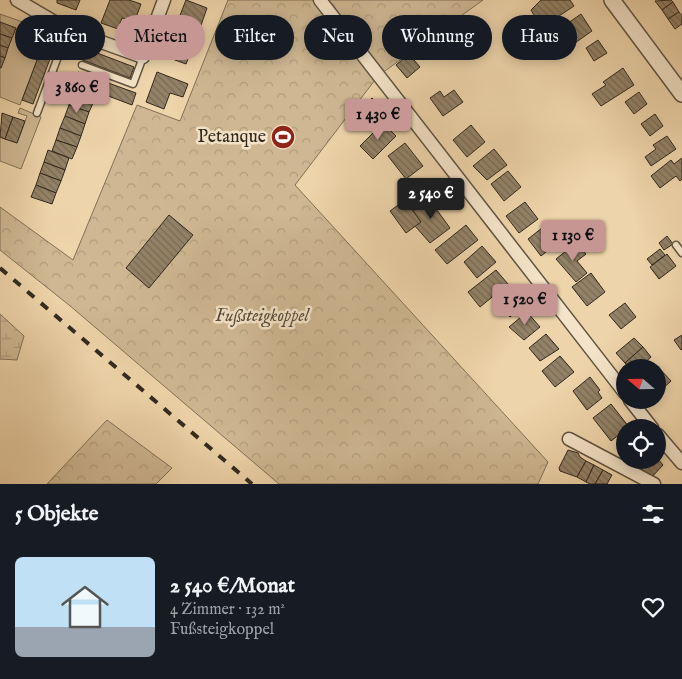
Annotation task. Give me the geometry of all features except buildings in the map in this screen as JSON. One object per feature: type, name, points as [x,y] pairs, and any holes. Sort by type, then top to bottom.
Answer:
[{"type":"street","points":[[17,0],[42,15]]},
{"type":"street","points":[[158,15],[164,0]]},
{"type":"street","points":[[320,0],[616,381]]},
{"type":"street","points":[[612,0],[682,94]]},
{"type":"street","points":[[637,409],[645,419]]},
{"type":"street","points":[[569,439],[654,484]]},
{"type":"street","points":[[666,444],[682,463]]},
{"type":"lane","points":[[37,114],[57,60]]},
{"type":"lane","points":[[82,65],[133,84],[142,60]]},
{"type":"lane","points":[[676,245],[682,253]]},
{"type":"green space","name":"Fußsteigkoppel","points":[[228,0],[483,0],[462,15],[382,15],[382,60],[400,60],[378,76],[295,185],[548,462],[538,484],[279,484],[69,305],[0,250],[0,207],[73,260],[137,105],[180,121],[215,33],[215,60],[294,60],[294,15],[222,15]]},
{"type":"green space","points":[[0,14],[15,19],[15,28],[0,22]]},
{"type":"green space","points":[[15,28],[15,60],[37,60],[20,105],[0,97],[0,70]]},
{"type":"green space","points":[[20,108],[41,117],[21,169],[0,161],[0,137],[17,143],[27,116],[18,113]]},
{"type":"green space","points":[[0,314],[24,336],[17,360],[0,359]]},
{"type":"green space","points":[[107,420],[172,468],[156,484],[47,484]]},
{"type":"railway","points":[[0,268],[252,484]]},
{"type":"place","name":"Petanque","points":[[283,137]]}]
